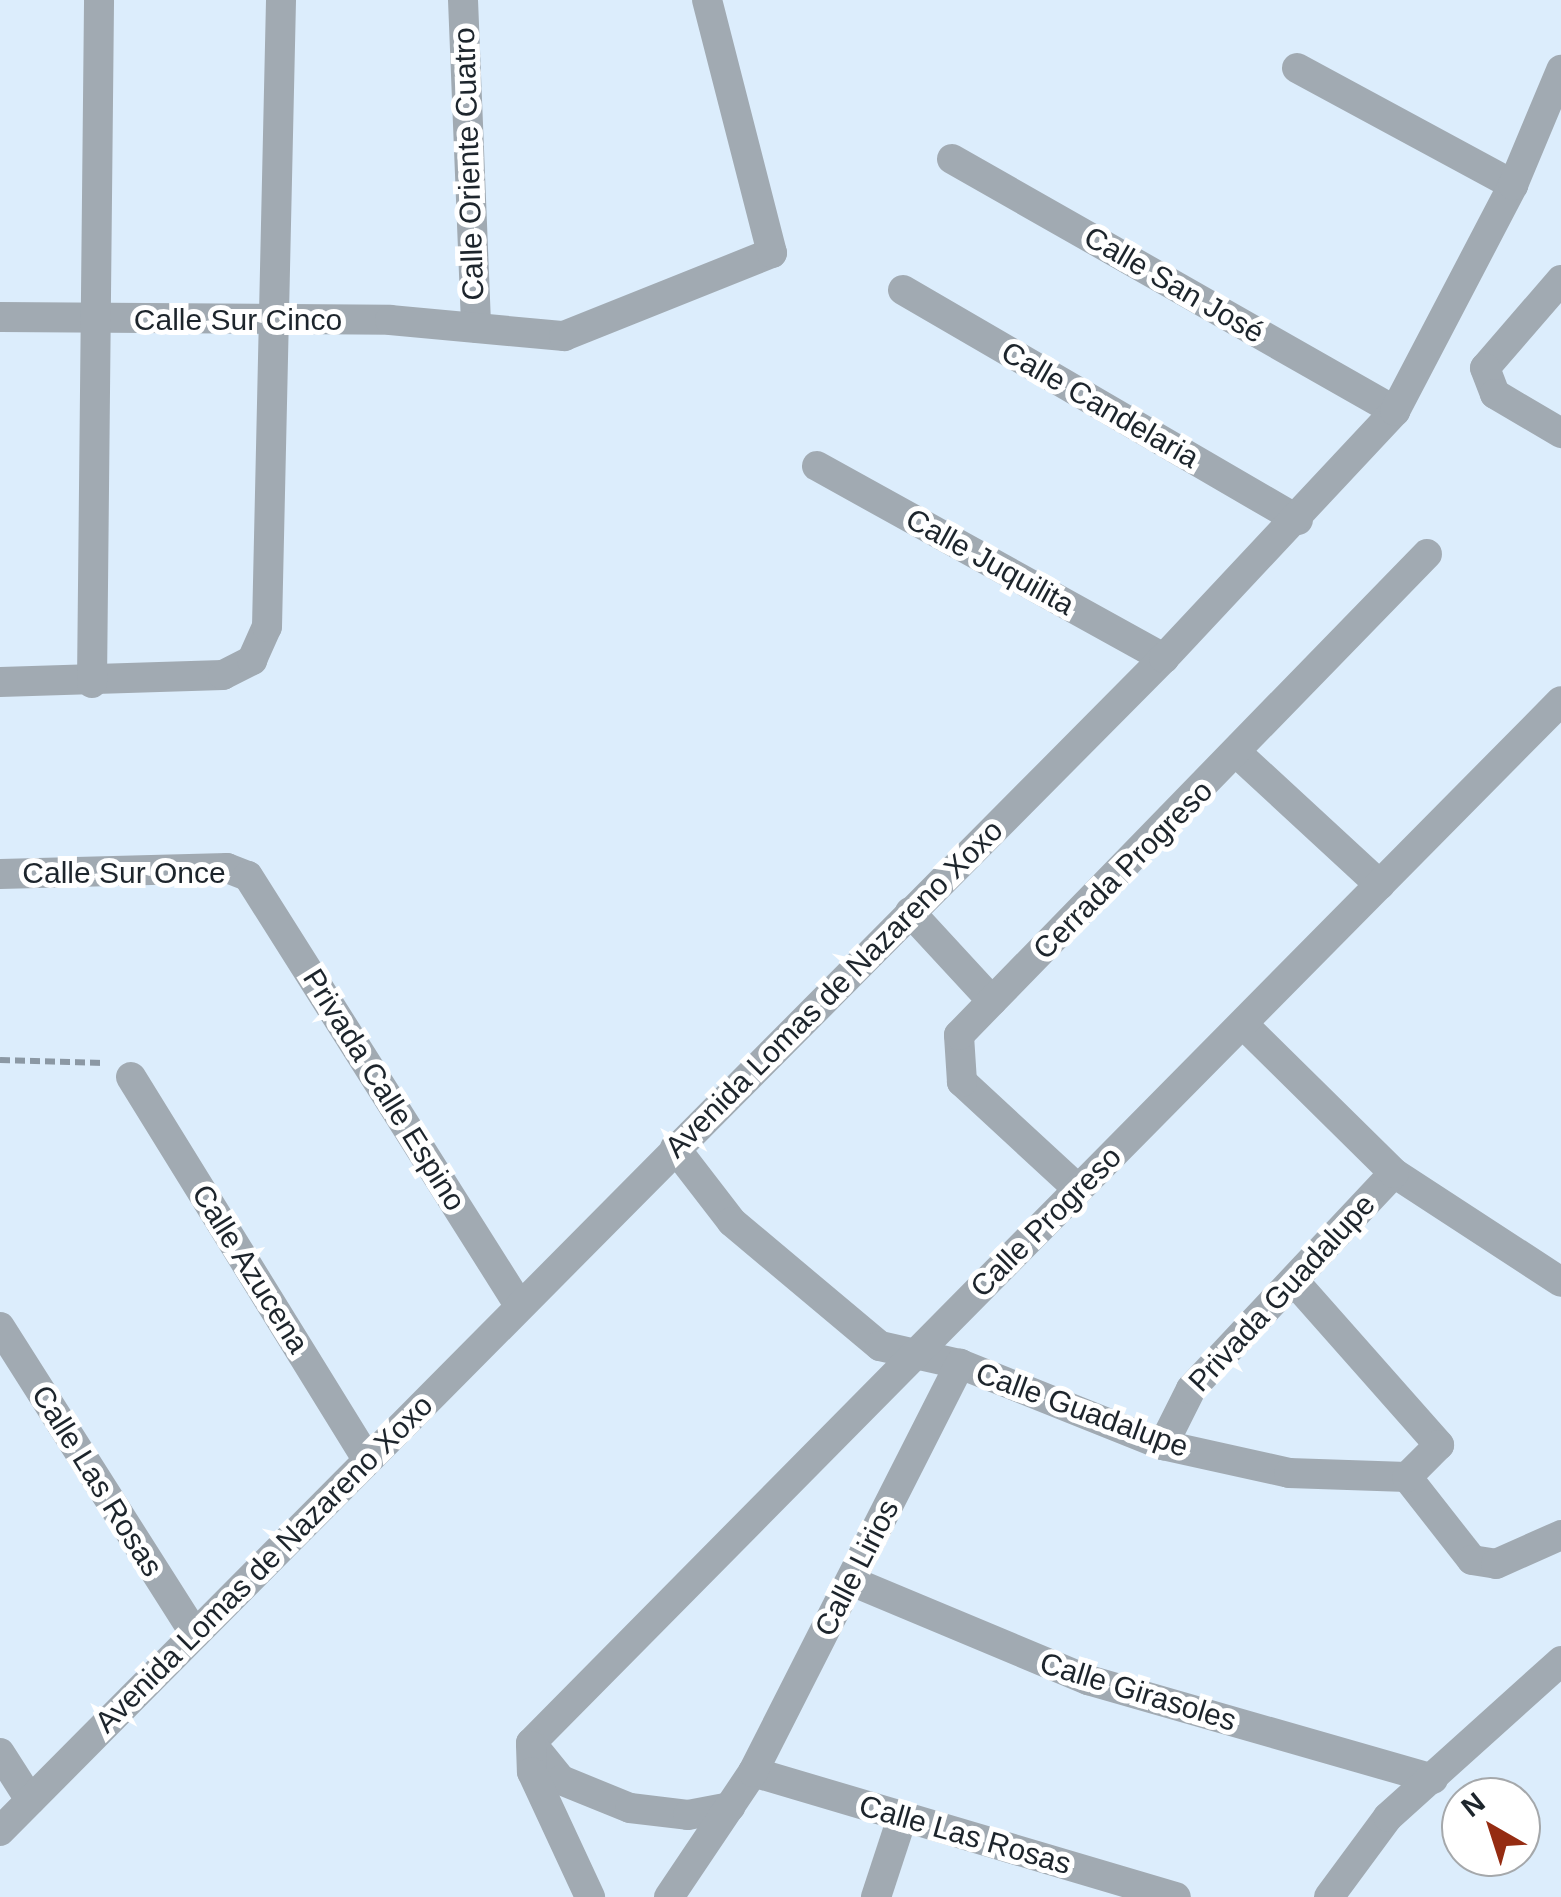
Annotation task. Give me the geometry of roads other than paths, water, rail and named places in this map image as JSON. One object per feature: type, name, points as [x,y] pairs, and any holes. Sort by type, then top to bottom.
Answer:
[{"type":"street","points":[[92,684],[99,0]]},
{"type":"street","points":[[0,682],[92,684],[223,675],[252,660],[267,627],[278,318],[282,0]]},
{"type":"street","name":"Calle Oriente Cuatro","points":[[462,0],[476,328]]},
{"type":"street","name":"Calle Sur Cinco","points":[[0,317],[94,321],[278,318],[564,336],[772,252],[707,0]]},
{"type":"street","points":[[1297,68],[1513,185]]},
{"type":"street","name":"Avenida Lomas de Nazareno Xoxo","points":[[0,1831],[1164,658],[1298,520],[1395,411],[1513,185],[1561,70]]},
{"type":"street","name":"Calle San José","points":[[952,159],[1395,411]]},
{"type":"street","points":[[1561,280],[1485,368],[1495,394],[1561,433]]},
{"type":"street","name":"Calle Candelaria","points":[[902,290],[1298,520]]},
{"type":"street","name":"Calle Juquilita","points":[[817,466],[1164,658]]},
{"type":"street","name":"Cerrada Progreso","points":[[1078,1189],[962,1082],[959,1035],[1238,754],[1427,554]]},
{"type":"street","name":"Calle Progreso","points":[[530,1743],[1561,701]]},
{"type":"street","points":[[1238,754],[1380,885]]},
{"type":"street","name":"Calle Sur Once","points":[[0,874],[227,868],[248,876]]},
{"type":"street","name":"Privada Calle Espino","points":[[248,876],[519,1305]]},
{"type":"street","points":[[910,912],[992,1001]]},
{"type":"street","name":"Privada Guadalupe","points":[[1163,1445],[1191,1389],[1394,1172],[1243,1024]]},
{"type":"street","name":"Calle Azucena","points":[[132,1077],[368,1460]]},
{"type":"street","name":"Calle Guadalupe","points":[[674,1148],[732,1222],[817,1302],[880,1346],[960,1364],[1163,1445],[1289,1473],[1407,1478]]},
{"type":"street","points":[[1394,1172],[1561,1282]]},
{"type":"street","points":[[1294,1280],[1439,1445],[1407,1478],[1472,1560],[1496,1564],[1561,1535]]},
{"type":"street","name":"Calle Las Rosas","points":[[0,1328],[195,1634]]},
{"type":"street","name":"Calle Lirios","points":[[670,1897],[753,1772],[960,1364]]},
{"type":"street","name":"Calle Girasoles","points":[[851,1581],[1088,1680],[1433,1779]]},
{"type":"street","points":[[1328,1897],[1388,1817],[1561,1661]]},
{"type":"street","points":[[530,1743],[561,1780],[630,1808],[688,1815],[730,1807]]},
{"type":"street","points":[[530,1743],[532,1772],[590,1897]]},
{"type":"street","points":[[0,1753],[30,1800]]},
{"type":"street","name":"Calle Las Rosas","points":[[753,1772],[1143,1892],[1176,1897]]},
{"type":"street","points":[[876,1897],[902,1818]]}]
